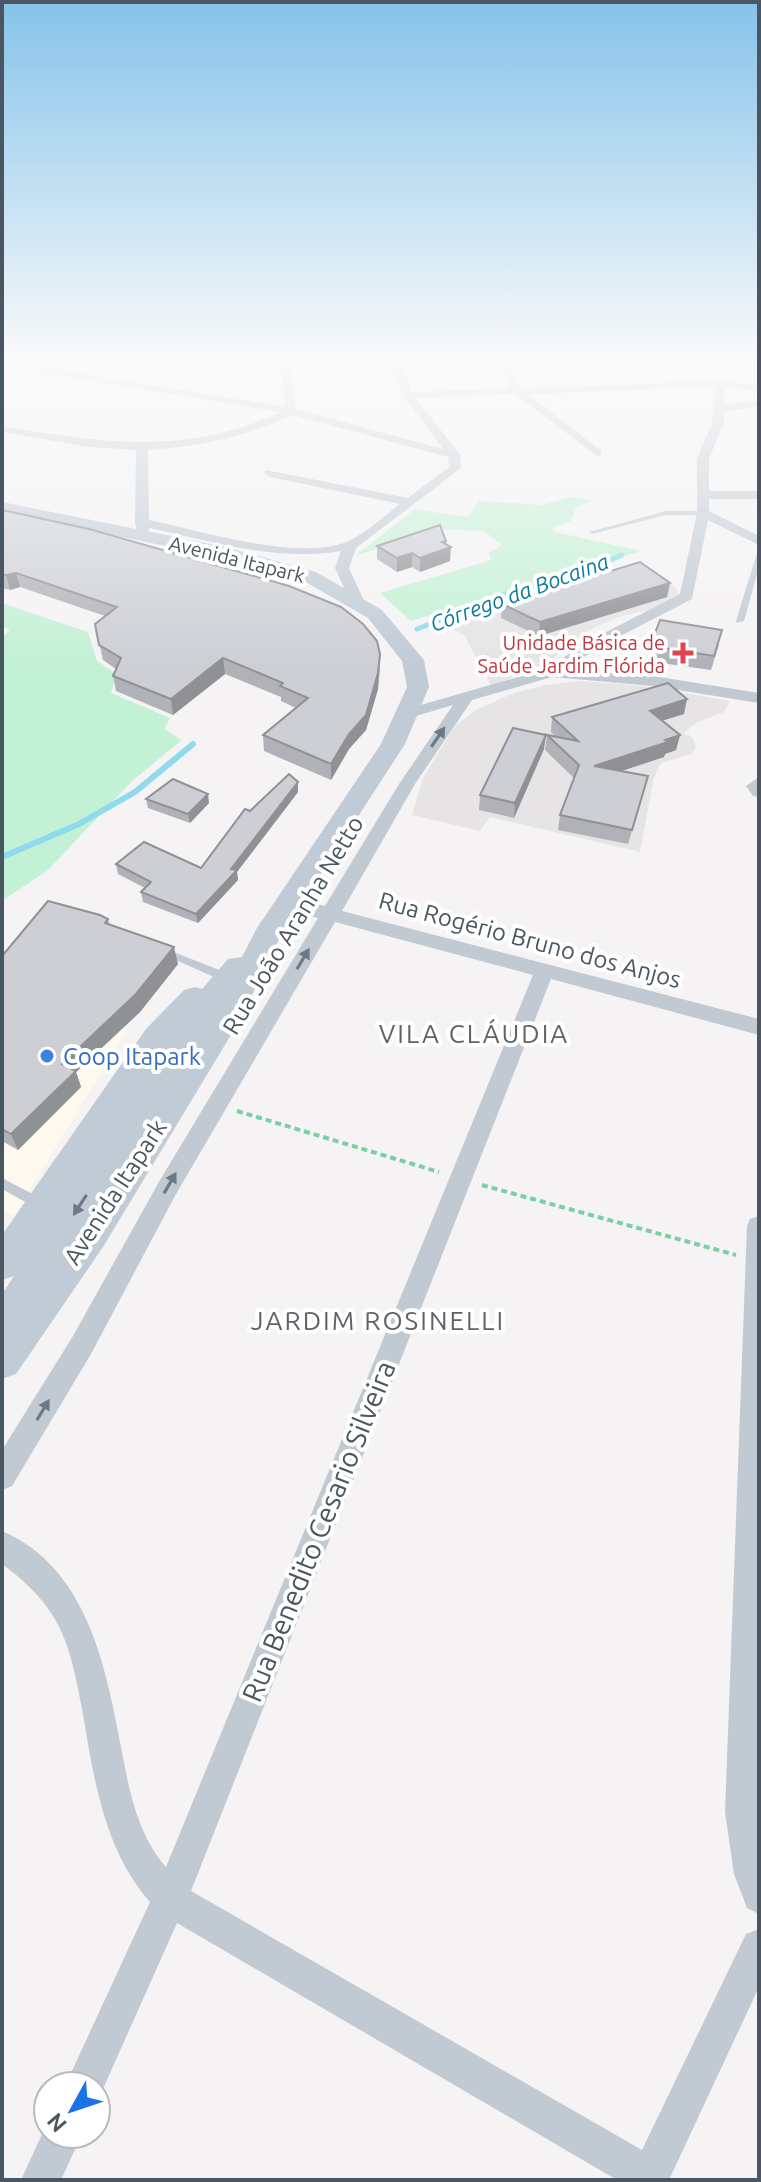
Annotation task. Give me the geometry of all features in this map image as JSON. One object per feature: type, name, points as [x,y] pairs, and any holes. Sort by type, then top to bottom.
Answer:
[{"type":"main road","name":"Avenida Itapark","points":[[2,507],[142,529],[309,576],[375,614],[413,660],[418,687],[393,744],[287,903],[258,943],[206,1004],[2,1326]]},
{"type":"main road","points":[[6,1249],[164,1071],[157,1037],[218,974],[258,943]]},
{"type":"main road","name":"Avenida Itapark","points":[[2,1361],[90,1236],[164,1071]]},
{"type":"street","points":[[142,462],[142,529],[296,553],[347,552]]},
{"type":"street","points":[[357,601],[342,568],[347,552],[455,468],[455,462]]},
{"type":"street","points":[[406,714],[551,672],[594,644],[687,596],[703,513],[703,462]]},
{"type":"street","points":[[270,473],[409,502]]},
{"type":"street","points":[[703,495],[759,495]]},
{"type":"street","points":[[703,513],[759,541]]},
{"type":"street","points":[[551,672],[653,681],[759,698]]},
{"type":"street","name":"Rua João Aranha Netto","points":[[2,1476],[82,1345],[217,1104],[407,784],[467,696]]},
{"type":"street","points":[[759,782],[755,786],[759,792]]},
{"type":"street","name":"Rua Rogério Bruno dos Anjos","points":[[287,903],[759,1027]]},
{"type":"street","name":"Rua Benedito Cesario Silveira","points":[[91,2070],[170,1899],[544,972]]},
{"type":"street","points":[[759,1226],[742,1812],[751,1874],[759,1896]]},
{"type":"street","points":[[2,1546],[39,1572],[62,1602],[77,1630],[98,1699],[117,1807],[137,1858],[170,1899],[649,2178],[759,1947]]},
{"type":"street","points":[[41,2180],[55,2150]]},
{"type":"lane","points":[[592,532],[666,513],[703,513]]},
{"type":"lane","points":[[740,621],[759,556]]},
{"type":"lane","points":[[146,944],[218,974]]},
{"type":"lane","points":[[2,1183],[42,1206]]},
{"type":"path","points":[[217,1104],[460,1178],[757,1261]]},
{"type":"shaded area","points":[[643,565],[680,594],[649,610],[619,617],[587,631],[543,667],[491,685],[465,636],[438,622]]},
{"type":"shaded area","points":[[580,681],[644,686],[730,701],[724,712],[696,723],[684,733],[693,738],[696,748],[692,754],[661,763],[654,777],[640,852],[490,817],[480,831],[412,815],[423,778],[455,726],[476,710],[514,693]]},
{"type":"shaded area","name":"Coop Itapark","points":[[2,951],[127,1030],[14,1217],[2,1209]]},
{"type":"green space","points":[[570,497],[593,500],[576,507],[571,521],[552,528],[555,532],[641,551],[411,621],[380,593],[491,560],[489,553],[502,545],[484,531],[436,529],[355,556],[415,509],[468,517],[479,501],[542,505]]},
{"type":"green space","points":[[2,603],[88,632],[97,661],[117,674],[111,693],[170,718],[164,729],[182,740],[132,781],[48,870],[2,901],[2,637],[10,630],[2,626]]},
{"type":"building","points":[[2,510],[89,529],[289,586],[341,607],[363,624],[377,641],[380,654],[378,673],[366,715],[349,734],[331,764],[263,735],[308,698],[280,686],[283,683],[223,658],[171,699],[113,676],[121,658],[99,645],[95,624],[117,607],[16,573],[2,574]]},
{"type":"building","points":[[440,525],[446,541],[442,542],[451,547],[420,558],[412,553],[397,558],[377,546]]},
{"type":"building","points":[[640,562],[670,583],[540,622],[502,604]]},
{"type":"building","points":[[660,620],[722,630],[714,656],[650,646]]},
{"type":"building","points":[[668,683],[687,699],[650,711],[680,735],[665,740],[668,742],[594,766],[648,776],[632,830],[560,815],[579,765],[547,735],[578,741],[552,717]]},
{"type":"building","points":[[513,728],[546,735],[515,803],[480,795]]},
{"type":"building","points":[[289,774],[298,782],[231,869],[237,870],[196,914],[141,892],[151,882],[116,864],[144,842],[201,868],[245,809],[250,811]]},
{"type":"building","points":[[173,779],[208,794],[188,814],[146,799]]},
{"type":"building","points":[[48,901],[100,915],[108,919],[105,923],[174,947],[136,994],[62,1064],[76,1071],[11,1134],[2,1129],[2,956]]},
{"type":"waterway","name":"Córrego da Bocaina","points":[[417,629],[514,591],[582,573],[622,555]]},
{"type":"waterway","name":"Córrego da Bocaina","points":[[2,857],[79,824],[135,792],[193,744]]},
{"type":"place","name":"Unidade Básica de Saúde Jardim Flórida","points":[[683,653]]},
{"type":"place","name":"Coop Itapark","points":[[47,1056]]},
{"type":"district","name":"VILA CLÁUDIA","points":[[474,1033]]},
{"type":"district","name":"JARDIM ROSINELLI","points":[[378,1320]]}]
